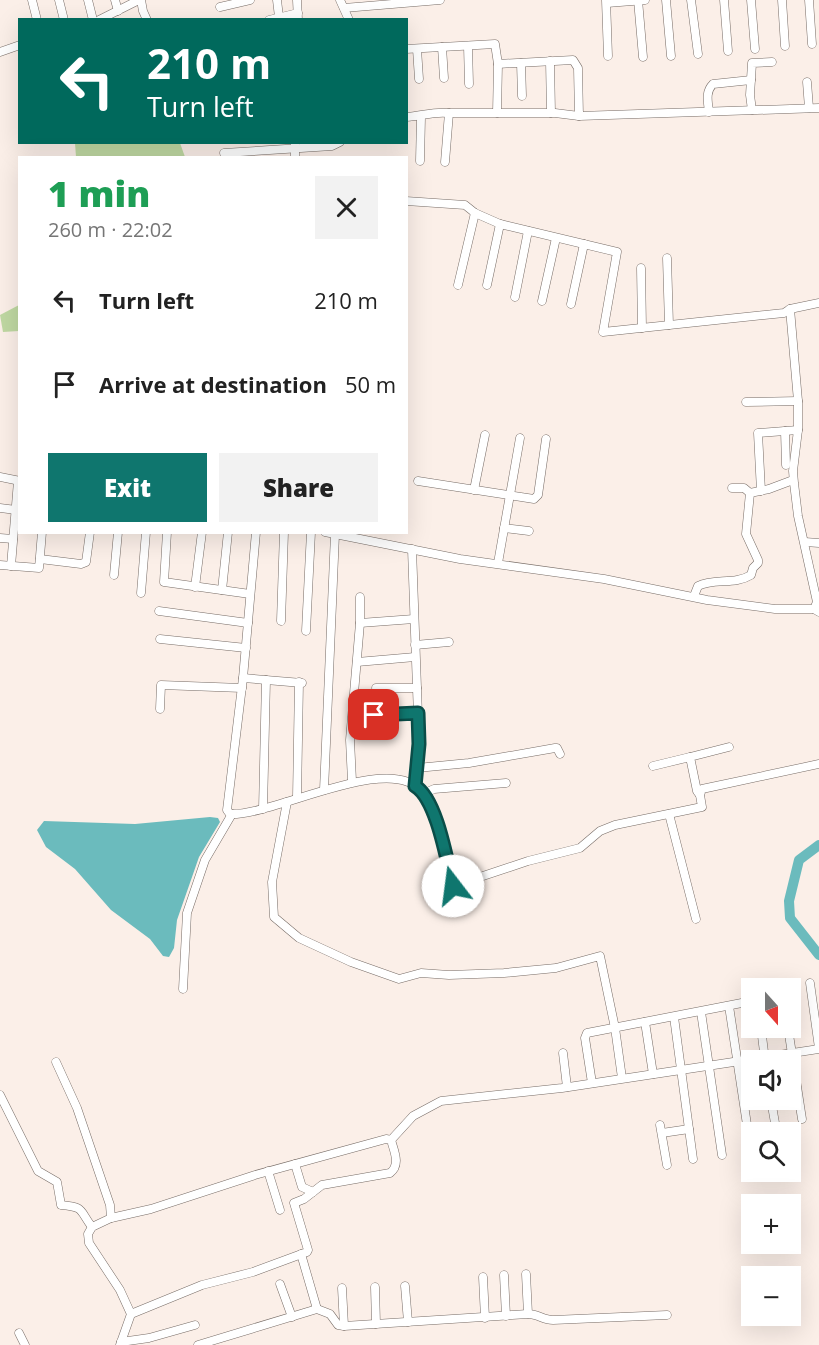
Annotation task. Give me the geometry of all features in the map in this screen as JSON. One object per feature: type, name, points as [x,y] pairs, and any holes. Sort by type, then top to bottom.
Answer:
[{"type":"street","points":[[32,0],[36,18]]},
{"type":"street","points":[[59,0],[64,18]]},
{"type":"street","points":[[88,0],[92,18]]},
{"type":"street","points":[[115,0],[118,10]]},
{"type":"street","points":[[103,18],[140,0],[146,18]]},
{"type":"street","points":[[220,7],[250,0]]},
{"type":"street","points":[[277,0],[279,17]]},
{"type":"street","points":[[276,18],[298,16],[297,0]]},
{"type":"street","points":[[348,18],[342,4],[440,0]]},
{"type":"street","points":[[638,0],[643,57]]},
{"type":"street","points":[[608,56],[607,2],[645,0]]},
{"type":"street","points":[[666,0],[671,56]]},
{"type":"street","points":[[691,0],[698,54]]},
{"type":"street","points":[[724,0],[728,51]]},
{"type":"street","points":[[751,0],[755,49]]},
{"type":"street","points":[[782,0],[785,46]]},
{"type":"street","points":[[808,0],[812,44]]},
{"type":"street","points":[[408,49],[496,45],[497,113]]},
{"type":"street","points":[[0,52],[18,46]]},
{"type":"street","points":[[468,46],[469,84]]},
{"type":"street","points":[[442,47],[444,78]]},
{"type":"street","points":[[417,49],[418,79]]},
{"type":"street","points":[[498,64],[571,60],[577,66],[579,116]]},
{"type":"street","points":[[550,61],[551,113]]},
{"type":"street","points":[[752,110],[752,63],[772,62]]},
{"type":"street","points":[[521,63],[522,96]]},
{"type":"street","points":[[709,112],[707,94],[713,84],[751,80]]},
{"type":"street","points":[[807,82],[809,108]]},
{"type":"street","points":[[408,117],[421,117],[437,111],[551,113],[579,116],[819,108]]},
{"type":"street","points":[[445,162],[449,113]]},
{"type":"street","points":[[420,161],[421,117]]},
{"type":"street","points":[[224,153],[295,145],[332,146],[336,144]]},
{"type":"street","points":[[408,201],[465,205],[475,213],[500,224],[616,252],[603,332],[784,312],[819,303]]},
{"type":"street","points":[[458,285],[475,213]]},
{"type":"street","points":[[487,285],[500,224]]},
{"type":"street","points":[[515,297],[528,231]]},
{"type":"street","points":[[542,301],[556,238]]},
{"type":"street","points":[[571,304],[584,244]]},
{"type":"street","points":[[667,258],[669,325]]},
{"type":"street","points":[[641,268],[642,328]]},
{"type":"street","points":[[320,791],[335,534],[766,608],[817,610],[798,516],[793,471],[798,430],[798,401],[790,309]]},
{"type":"street","points":[[746,402],[798,401]]},
{"type":"street","points":[[785,430],[786,465]]},
{"type":"street","points":[[761,491],[758,433],[798,430]]},
{"type":"street","points":[[474,490],[485,435]]},
{"type":"street","points":[[498,563],[520,438]]},
{"type":"street","points":[[418,481],[530,500],[538,495],[546,439]]},
{"type":"street","points":[[0,477],[18,481]]},
{"type":"street","points":[[750,493],[794,480]]},
{"type":"street","points":[[732,488],[744,488],[750,493]]},
{"type":"street","points":[[11,566],[18,491]]},
{"type":"street","points":[[694,596],[698,586],[704,583],[727,582],[749,577],[758,563],[746,534],[750,493]]},
{"type":"street","points":[[0,508],[16,510]]},
{"type":"street","points":[[504,528],[529,531]]},
{"type":"street","points":[[0,565],[39,568],[42,534]]},
{"type":"street","points":[[39,559],[81,564],[86,562],[90,534]]},
{"type":"street","points":[[114,575],[118,534]]},
{"type":"street","points":[[141,593],[146,534]]},
{"type":"street","points":[[168,534],[165,582],[250,594]]},
{"type":"street","points":[[195,587],[202,534]]},
{"type":"street","points":[[222,590],[228,534]]},
{"type":"street","points":[[183,989],[187,914],[206,860],[229,812],[256,534]]},
{"type":"street","points":[[281,621],[284,534]]},
{"type":"street","points":[[306,631],[311,534]]},
{"type":"street","points":[[0,538],[13,539]]},
{"type":"street","points":[[805,542],[819,543]]},
{"type":"street","points":[[412,549],[419,744],[415,786]]},
{"type":"street","points":[[352,781],[350,740],[360,623],[360,597]]},
{"type":"street","points":[[159,611],[248,623]]},
{"type":"street","points":[[360,623],[414,620]]},
{"type":"street","points":[[160,639],[246,648]]},
{"type":"street","points":[[414,645],[449,642]]},
{"type":"street","points":[[357,662],[415,657]]},
{"type":"street","points":[[243,678],[300,682],[297,798]]},
{"type":"street","points":[[263,809],[266,680]]},
{"type":"street","points":[[160,709],[161,685],[242,688]]},
{"type":"street","points":[[375,688],[417,688]]},
{"type":"street","points":[[352,716],[418,713]]},
{"type":"street","points":[[653,766],[729,747]]},
{"type":"street","points":[[417,768],[469,763],[555,748],[560,754]]},
{"type":"street","points":[[229,812],[247,813],[263,809],[352,781],[387,779],[406,781],[423,794],[436,817],[453,886],[528,861],[580,848],[600,831],[615,825],[702,807],[690,758]]},
{"type":"street","points":[[700,795],[702,789],[819,764]]},
{"type":"street","points":[[423,794],[434,789],[506,783]]},
{"type":"street","points":[[287,802],[272,882],[274,917],[299,938],[351,962],[399,979],[421,973],[449,975],[504,973],[556,968],[600,956],[615,1028],[622,1078]]},
{"type":"street","points":[[669,814],[696,919]]},
{"type":"street","points":[[801,1052],[819,1049],[810,983]]},
{"type":"street","points":[[592,1083],[585,1036],[590,1032],[741,1003]]},
{"type":"street","points":[[729,1006],[747,1122]]},
{"type":"street","points":[[701,1012],[723,1155]]},
{"type":"street","points":[[674,1017],[693,1159]]},
{"type":"street","points":[[645,1022],[653,1074]]},
{"type":"street","points":[[562,1053],[567,1087]]},
{"type":"street","points":[[391,1140],[413,1116],[441,1101],[567,1087],[741,1061]]},
{"type":"street","points":[[56,1062],[77,1108],[110,1204],[111,1218]]},
{"type":"street","points":[[0,1095],[38,1171],[57,1182],[61,1205],[76,1206],[92,1227]]},
{"type":"street","points":[[801,1110],[802,1119]]},
{"type":"street","points":[[667,1165],[661,1129],[689,1129]]},
{"type":"street","points":[[121,1344],[131,1314],[120,1290],[88,1243],[88,1234],[92,1227],[111,1218],[151,1209],[268,1171],[386,1139],[391,1140]]},
{"type":"street","points":[[131,1314],[202,1285],[254,1272],[308,1250],[294,1203],[322,1185],[390,1173],[395,1169],[397,1163],[391,1140]]},
{"type":"street","points":[[295,1164],[302,1187],[313,1192]]},
{"type":"street","points":[[268,1171],[280,1210]]},
{"type":"street","points":[[301,1254],[317,1309]]},
{"type":"street","points":[[526,1274],[528,1314]]},
{"type":"street","points":[[504,1275],[506,1316]]},
{"type":"street","points":[[483,1277],[485,1318]]},
{"type":"street","points":[[280,1284],[292,1317]]},
{"type":"street","points":[[405,1286],[408,1322]]},
{"type":"street","points":[[375,1287],[376,1324]]},
{"type":"street","points":[[342,1288],[344,1326]]},
{"type":"street","points":[[198,1345],[317,1309],[327,1311],[336,1323],[344,1326],[528,1314],[535,1314],[545,1320],[667,1315]]},
{"type":"street","points":[[121,1344],[195,1325]]},
{"type":"street","points":[[19,1333],[25,1345]]},
{"type":"green space","points":[[75,144],[180,144],[185,156],[76,156]]},
{"type":"green space","points":[[18,306],[18,331],[3,332],[0,315]]},
{"type":"water","points":[[218,818],[220,822],[199,857],[177,920],[174,948],[169,957],[163,956],[150,939],[111,910],[75,869],[46,847],[37,830],[44,821],[135,824]]},
{"type":"waterway","points":[[819,845],[799,860],[789,901],[790,918],[819,955]]},
{"type":"route","points":[[374,715],[418,713],[419,744],[415,786],[420,789],[436,817],[453,886]]}]
